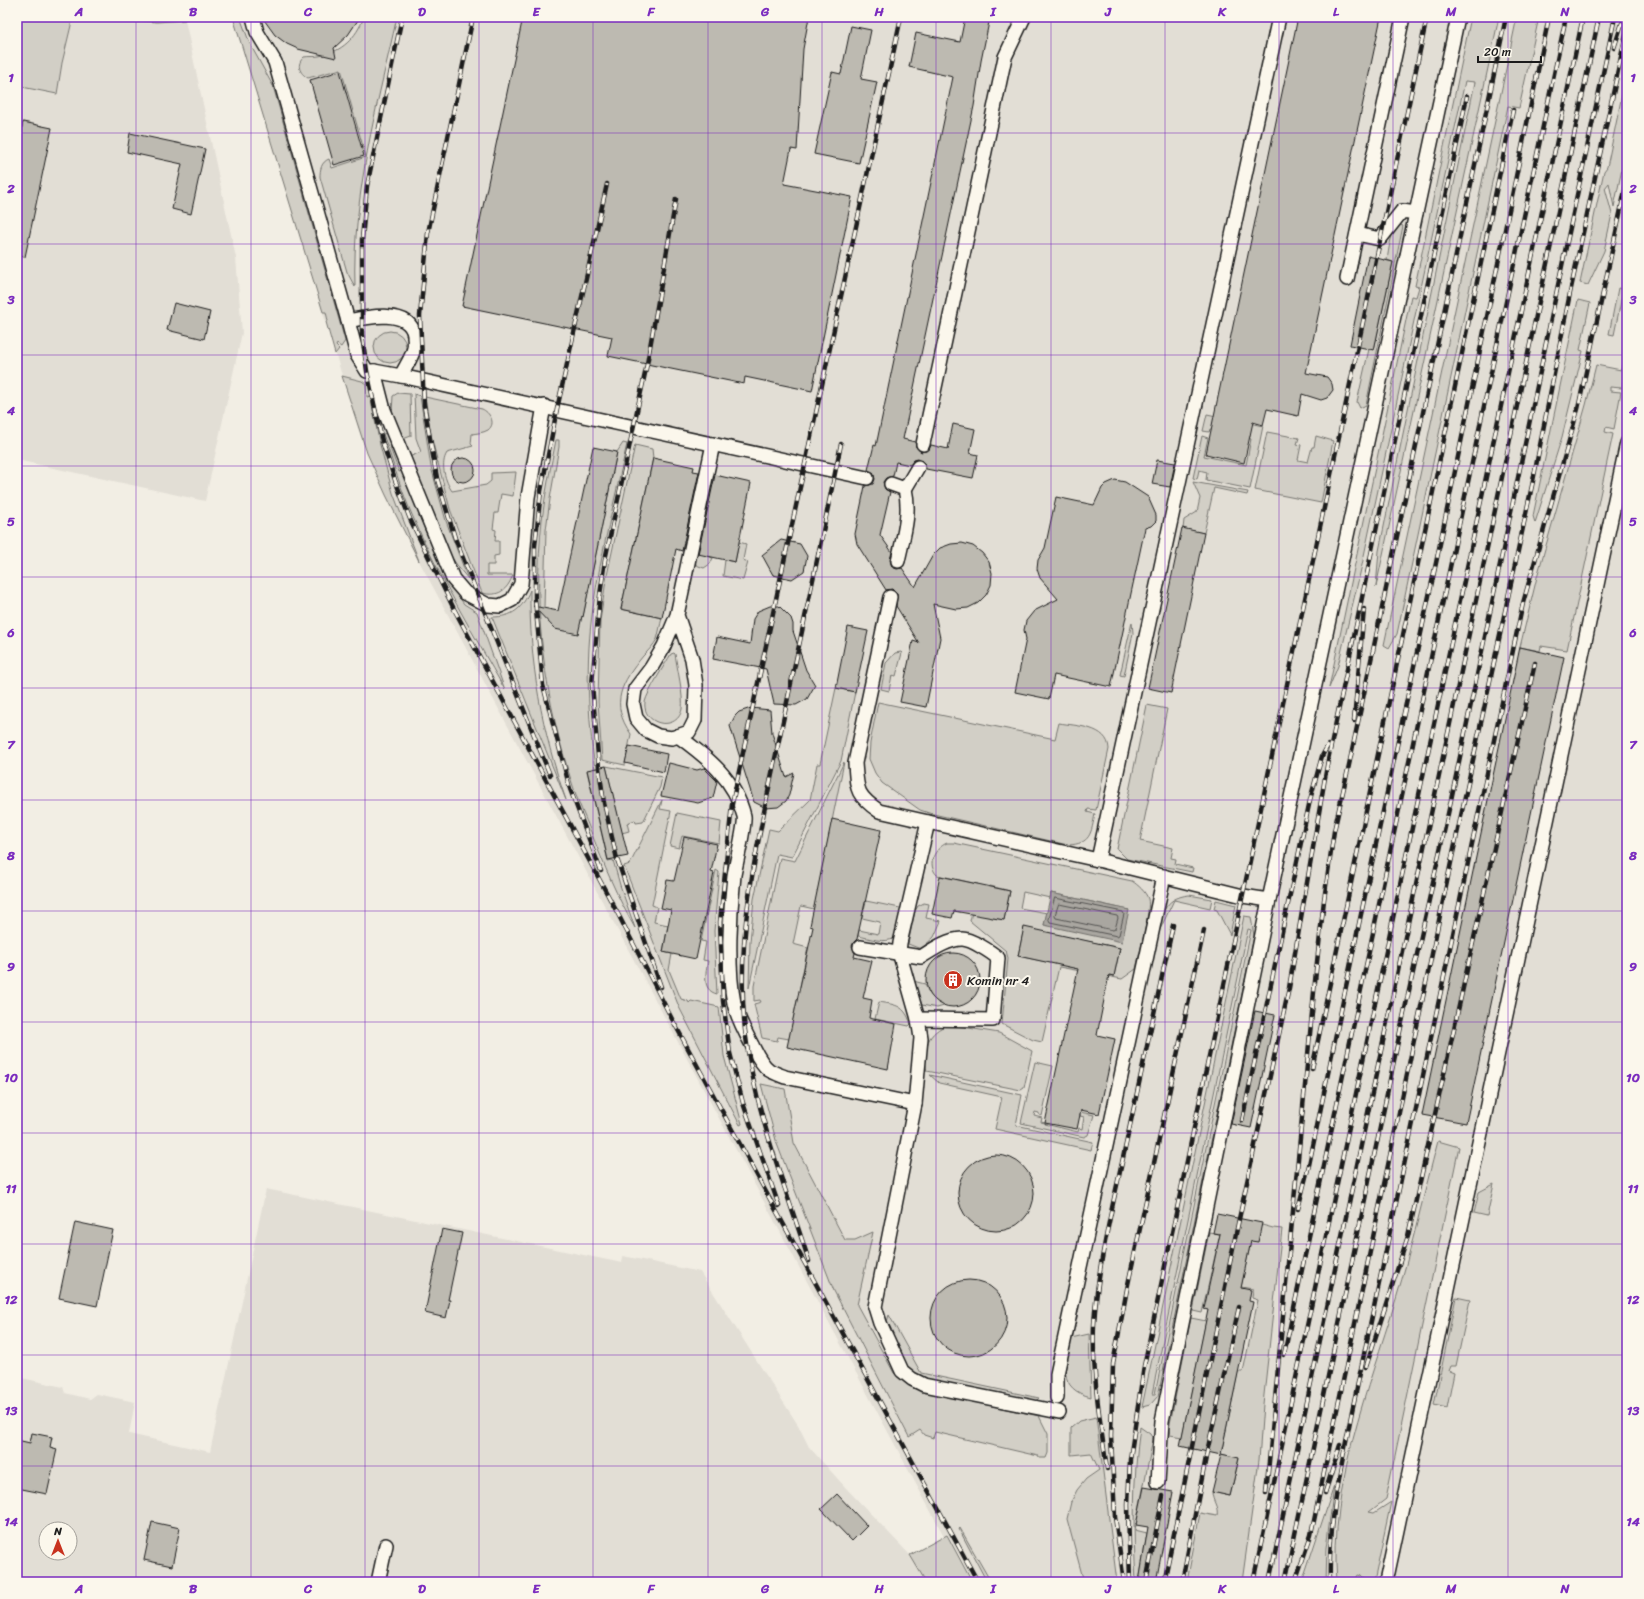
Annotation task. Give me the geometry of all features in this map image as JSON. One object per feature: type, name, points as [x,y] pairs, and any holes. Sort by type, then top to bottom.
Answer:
[{"type":"lane","points":[[252,17],[257,32],[275,62],[357,355],[368,371],[401,376],[544,406],[866,478]]},
{"type":"lane","points":[[923,444],[1005,57],[1024,17]]},
{"type":"lane","points":[[1098,860],[1279,17]]},
{"type":"lane","points":[[1347,279],[1403,17]]},
{"type":"lane","points":[[1158,1482],[1162,1421],[1269,900],[1458,17]]},
{"type":"lane","points":[[1356,234],[1380,239],[1402,211],[1416,213]]},
{"type":"lane","points":[[348,321],[377,316],[407,322],[412,328],[415,346],[401,376]]},
{"type":"lane","points":[[374,371],[384,410],[453,579],[465,594],[488,605],[500,606],[512,600],[521,584],[528,497],[544,406]]},
{"type":"lane","points":[[1386,1582],[1627,443]]},
{"type":"lane","points":[[677,615],[692,659],[696,685],[695,720],[688,732],[672,738],[658,736],[646,730],[636,718],[633,704],[635,689],[651,668],[664,646],[677,615],[713,444]]},
{"type":"lane","points":[[898,561],[908,514],[908,500],[905,489],[918,467]]},
{"type":"lane","points":[[891,484],[905,489]]},
{"type":"lane","points":[[890,597],[855,764],[857,789],[865,801],[879,811],[1098,860],[1243,896],[1269,900]]},
{"type":"lane","points":[[678,736],[706,757],[720,770],[735,791],[745,817],[734,881],[731,969],[734,1003],[757,1055],[768,1069],[785,1077],[915,1104]]},
{"type":"lane","points":[[928,822],[899,952],[918,1019],[921,1038],[915,1104],[874,1307],[902,1371],[912,1379],[924,1385],[1059,1412]]},
{"type":"lane","points":[[1057,1398],[1057,1374],[1164,876]]},
{"type":"lane","points":[[860,947],[899,952],[921,957],[940,945],[962,939],[988,949],[998,958],[993,1020],[918,1019]]},
{"type":"lane","points":[[378,1582],[386,1545]]},
{"type":"shaded area","points":[[17,17],[73,17],[62,63],[57,94],[17,86]]},
{"type":"shaded area","points":[[73,17],[103,17],[157,22],[185,20],[236,258],[242,333],[205,501],[17,460],[17,86],[57,94],[62,63]]},
{"type":"shaded area","points":[[103,17],[185,17],[185,20],[157,22]]},
{"type":"shaded area","points":[[233,17],[1627,17],[1627,1582],[17,1582],[17,1377],[63,1387],[65,1393],[90,1399],[97,1394],[135,1402],[129,1434],[210,1452],[266,1189],[622,1263],[623,1256],[700,1272],[798,1425],[809,1447],[846,1488],[910,1555],[944,1536],[419,561],[367,453],[358,428]]},
{"type":"shaded area","points":[[233,17],[240,17],[250,44],[273,86],[345,341],[341,347],[337,344],[336,346],[339,349],[335,354],[326,322],[328,321],[326,312],[323,312]]},
{"type":"shaded area","points":[[364,17],[397,17],[367,151],[357,219],[355,287],[347,272],[320,177],[320,172],[323,164],[329,159],[332,168],[366,157],[341,69],[308,78],[302,74],[299,65],[304,57],[327,54],[335,51],[347,43],[361,25]]},
{"type":"shaded area","points":[[1471,17],[1499,17],[1376,587],[1379,551],[1475,82],[1465,81],[1362,565],[1338,666],[1329,688],[1411,296],[1416,297],[1419,287],[1415,286]]},
{"type":"shaded area","points":[[1517,17],[1539,17],[1519,108],[1508,106],[1397,634],[1389,648],[1384,645]]},
{"type":"shaded area","points":[[1627,71],[1627,145],[1614,207],[1609,183],[1605,188],[1612,214],[1604,251],[1588,285],[1580,283],[1604,171],[1607,167]]},
{"type":"shaded area","points":[[1400,225],[1403,226],[1366,405],[1360,408],[1357,402],[1369,349],[1374,350],[1393,262],[1387,260],[1389,246],[1394,232]]},
{"type":"shaded area","points":[[1618,288],[1622,289],[1623,291],[1614,335],[1609,334]]},
{"type":"shaded area","points":[[1578,300],[1590,303],[1580,350],[1583,351],[1562,437],[1535,523],[1533,516]]},
{"type":"shaded area","points":[[387,331],[393,331],[403,338],[406,347],[405,353],[399,360],[393,363],[387,363],[377,356],[374,350],[374,344],[381,334]]},
{"type":"shaded area","points":[[1596,365],[1621,370],[1622,365],[1625,366],[1625,373],[1622,388],[1610,387],[1610,391],[1621,392],[1614,429],[1606,427],[1605,432],[1613,434],[1567,650],[1541,646],[1540,651],[1520,647],[1537,577]]},
{"type":"shaded area","points":[[342,376],[362,381],[366,384],[367,397],[370,396],[380,445],[393,493],[419,561],[367,453]]},
{"type":"shaded area","points":[[398,393],[410,394],[411,436],[403,439],[392,412],[393,396]]},
{"type":"shaded area","points":[[414,394],[420,396],[431,467],[446,521],[468,579],[448,552],[409,457],[421,452],[416,438]]},
{"type":"shaded area","points":[[425,397],[482,409],[489,415],[492,421],[491,427],[488,430],[472,434],[471,444],[473,446],[447,453],[444,462],[444,472],[452,491],[486,485],[491,481],[491,473],[516,472],[513,496],[501,494],[498,513],[495,513],[493,529],[496,530],[495,541],[499,541],[499,555],[494,556],[494,565],[487,565],[487,575],[513,575],[511,581],[501,592],[493,594],[482,593],[450,509],[432,440]]},
{"type":"shaded area","points":[[1207,414],[1263,426],[1250,489],[1206,480],[1207,472],[1199,470],[1197,479],[1193,478],[1202,436],[1208,438],[1204,456],[1246,465],[1251,439],[1210,429],[1209,432],[1203,431]]},
{"type":"shaded area","points":[[1267,432],[1299,438],[1297,444],[1301,445],[1298,460],[1308,462],[1312,447],[1314,447],[1316,436],[1333,441],[1321,503],[1255,490]]},
{"type":"shaded area","points":[[387,433],[392,447],[390,448],[399,472],[402,471],[425,530],[449,583],[464,604],[477,612],[505,690],[457,605],[423,539],[405,497],[383,434]]},
{"type":"shaded area","points":[[556,440],[559,440],[559,447],[546,530],[543,616],[583,616],[617,452],[623,443],[627,444],[608,526],[593,608],[589,648],[588,688],[595,769],[587,771],[608,861],[613,860],[635,928],[611,881],[577,798],[563,754],[548,688],[540,621],[539,554],[543,510]]},
{"type":"shaded area","points":[[635,445],[652,449],[653,458],[621,609],[662,618],[657,639],[629,675],[621,693],[621,712],[624,723],[631,734],[625,765],[602,760],[598,702],[600,621],[606,580]]},
{"type":"shaded area","points":[[1193,482],[1248,492],[1247,495],[1214,488],[1204,533],[1183,529],[1184,520],[1197,512],[1200,498]]},
{"type":"shaded area","points":[[702,521],[707,522],[709,530],[704,555],[713,558],[710,564],[704,568],[696,565],[695,559]]},
{"type":"shaded area","points":[[739,542],[746,544],[743,560],[748,562],[743,580],[723,576],[725,560],[735,562]]},
{"type":"shaded area","points":[[530,590],[532,644],[539,696],[550,749],[566,800],[492,617],[499,617],[516,611],[524,602]]},
{"type":"shaded area","points":[[1132,622],[1133,633],[1124,676],[1120,675]]},
{"type":"shaded area","points":[[901,652],[896,676],[892,675],[889,691],[881,689],[886,663],[895,653]]},
{"type":"shaded area","points":[[674,653],[681,690],[682,709],[679,716],[674,721],[661,723],[654,721],[649,716],[646,710],[645,702],[649,692],[671,654]]},
{"type":"shaded area","points":[[836,688],[855,692],[841,761],[792,857],[777,854],[749,988],[750,942],[754,899],[769,829],[778,831],[810,800],[817,764],[820,764]]},
{"type":"shaded area","points":[[878,702],[1055,739],[1059,723],[1082,726],[1097,731],[1107,741],[1109,749],[1096,810],[1088,809],[1087,812],[1095,814],[1089,836],[1086,840],[1068,845],[920,810],[882,783],[875,773],[869,759],[870,743]]},
{"type":"shaded area","points":[[1147,705],[1167,709],[1140,841],[1173,848],[1171,858],[1176,859],[1175,864],[1193,868],[1192,872],[1127,859],[1117,849]]},
{"type":"shaded area","points":[[844,762],[814,909],[801,906],[793,944],[808,948],[789,1039],[778,1037],[777,1041],[762,1038],[754,1004],[761,1002],[760,1000],[754,1001],[754,986],[780,858],[795,861]]},
{"type":"shaded area","points":[[606,766],[662,777],[660,787],[643,822],[636,823],[635,820],[627,823],[629,831],[622,833]]},
{"type":"shaded area","points":[[662,800],[660,809],[671,811],[652,905],[657,907],[654,922],[668,925],[663,952],[672,954],[669,970],[681,999],[688,1001],[689,1003],[691,1001],[719,1007],[724,1056],[742,1124],[740,1125],[679,1007],[624,866],[630,864]]},
{"type":"shaded area","points":[[677,813],[721,822],[719,843],[682,836],[679,848],[670,846]]},
{"type":"shaded area","points":[[947,843],[954,843],[1132,881],[1146,894],[1148,899],[1148,913],[1136,969],[1122,979],[1059,967],[1042,1042],[1033,1040],[1002,1024],[1008,958],[1006,951],[970,921],[978,884],[937,875],[934,871],[932,866],[933,857],[943,845]],"holes":[[[990,886],[1010,891],[1004,920],[984,916]],[[1023,892],[1050,898],[1051,893],[1129,910],[1044,925],[1047,913],[1020,908]],[[1024,928],[1120,948],[1114,976],[1018,956]]]},
{"type":"shaded area","points":[[716,870],[719,872],[714,931],[717,994],[712,992],[707,985],[706,976],[708,961],[703,960],[706,942],[701,941]]},
{"type":"shaded area","points":[[1189,895],[1212,899],[1210,908],[1174,900],[1156,938],[1162,916],[1168,904],[1173,900],[1180,897]]},
{"type":"shaded area","points":[[1216,900],[1236,905],[1230,935],[1217,910],[1214,909]]},
{"type":"shaded area","points":[[866,901],[900,908],[902,912],[895,938],[882,941],[858,936],[859,930],[878,934],[880,922],[862,918]]},
{"type":"shaded area","points":[[924,903],[929,904],[926,918],[941,921],[934,937],[921,949],[908,944],[915,911],[918,906]]},
{"type":"shaded area","points":[[1244,916],[1251,917],[1254,936],[1158,1396],[1150,1405],[1142,1407]],"holes":[[[1248,929],[1251,930],[1155,1394],[1152,1394]]]},
{"type":"shaded area","points":[[913,981],[925,984],[932,997],[944,1006],[937,1008],[922,1005]]},
{"type":"shaded area","points":[[879,1002],[895,1005],[903,1009],[911,1024],[909,1026],[875,1019]]},
{"type":"shaded area","points":[[945,1026],[956,1026],[999,1033],[1032,1051],[1024,1088],[1021,1090],[927,1071],[925,1051],[927,1044],[933,1034]]},
{"type":"shaded area","points":[[1035,1062],[1053,1066],[1042,1116],[1035,1112],[1034,1116],[1042,1118],[1041,1122],[1045,1124],[1078,1132],[1079,1128],[1082,1129],[1084,1117],[1080,1116],[1080,1112],[1094,1115],[1088,1135],[1084,1137],[1021,1123]]},
{"type":"shaded area","points":[[930,1075],[1022,1095],[1016,1125],[1093,1142],[1091,1150],[995,1129],[1002,1097],[939,1083]]},
{"type":"shaded area","points":[[761,1084],[785,1089],[794,1143],[845,1240],[855,1240],[873,1232],[857,1305],[894,1373],[911,1387],[923,1391],[1039,1416],[1048,1434],[1048,1453],[1046,1458],[1039,1458],[1038,1456],[935,1432],[933,1438],[924,1435],[920,1430],[909,1437],[834,1291],[777,1144]]},
{"type":"shaded area","points":[[1438,1141],[1459,1147],[1386,1499],[1369,1512],[1374,1513],[1391,1502],[1374,1582],[1366,1582],[1357,1575],[1355,1579],[1358,1582],[1337,1582],[1336,1546],[1339,1510],[1353,1438],[1402,1279]]},
{"type":"shaded area","points":[[1494,1184],[1487,1216],[1474,1213],[1479,1192]]},
{"type":"shaded area","points":[[1262,1225],[1282,1229],[1263,1404],[1259,1460],[1242,1582],[1187,1582],[1200,1513],[1217,1516],[1217,1510],[1212,1492],[1230,1496],[1239,1459],[1221,1454],[1238,1372],[1243,1372],[1258,1300],[1252,1298],[1253,1289],[1241,1287],[1251,1241]]},
{"type":"shaded area","points":[[1209,1232],[1220,1234],[1202,1313],[1193,1311]]},
{"type":"shaded area","points":[[1456,1297],[1470,1300],[1456,1366],[1451,1366],[1449,1371],[1454,1373],[1447,1408],[1434,1405]]},
{"type":"shaded area","points":[[889,1315],[921,1373],[1039,1398],[1034,1403],[929,1381],[912,1372],[905,1364],[887,1322]]},
{"type":"shaded area","points":[[1191,1318],[1206,1321],[1182,1437],[1170,1435],[1169,1429]]},
{"type":"shaded area","points":[[1089,1334],[1091,1397],[1080,1393],[1073,1388],[1068,1381],[1065,1366],[1071,1338]]},
{"type":"shaded area","points":[[1096,1417],[1117,1582],[1084,1582],[1067,1519],[1071,1502],[1077,1490],[1086,1479],[1099,1470],[1091,1453],[1071,1455],[1071,1428],[1079,1421]]},
{"type":"shaded area","points":[[1140,1427],[1150,1434],[1153,1439],[1135,1530],[1147,1533],[1139,1582],[1136,1582],[1134,1504]]},
{"type":"shaded area","points":[[1334,1486],[1326,1548],[1325,1582],[1302,1582]]},
{"type":"shaded area","points":[[960,1528],[991,1582],[987,1582],[959,1529]]},
{"type":"shaded area","points":[[947,1535],[972,1582],[926,1582],[910,1555]]},
{"type":"water","points":[[1051,893],[1129,910],[1122,942],[1044,925]]},
{"type":"building","points":[[262,17],[360,17],[348,35],[334,48],[336,58],[298,49],[287,44],[275,35]]},
{"type":"building","points":[[523,17],[809,17],[803,49],[797,150],[791,149],[784,184],[852,197],[812,391],[745,377],[744,384],[608,356],[612,337],[462,306]]},
{"type":"building","points":[[965,17],[990,17],[974,106],[903,439],[915,442],[916,447],[921,452],[929,450],[931,445],[948,449],[953,424],[975,429],[970,453],[978,455],[973,478],[926,469],[925,463],[918,459],[914,460],[910,465],[896,462],[893,476],[886,478],[883,482],[885,489],[890,492],[880,535],[892,552],[890,560],[892,567],[897,569],[902,568],[915,587],[933,555],[940,548],[951,544],[962,543],[973,546],[982,553],[989,562],[992,573],[991,585],[986,595],[978,603],[968,608],[956,609],[933,604],[940,638],[926,707],[900,702],[913,641],[919,643],[896,606],[897,594],[892,589],[886,590],[857,544],[855,534],[865,486],[873,484],[875,479],[873,472],[868,470],[874,445],[876,446],[953,77],[909,67],[916,33],[960,42]]},
{"type":"building","points":[[1298,17],[1381,17],[1306,373],[1327,377],[1332,384],[1333,390],[1327,398],[1321,400],[1302,394],[1298,416],[1267,409],[1263,425],[1253,422],[1244,463],[1206,454]]},
{"type":"building","points":[[851,26],[871,30],[861,79],[877,82],[859,163],[814,154],[832,72],[841,74]]},
{"type":"building","points":[[340,71],[364,156],[334,165],[310,80]]},
{"type":"building","points":[[23,122],[52,128],[25,257],[17,256],[17,150]]},
{"type":"building","points":[[130,133],[205,149],[191,214],[172,209],[182,164],[127,152]]},
{"type":"building","points":[[1368,256],[1393,262],[1374,350],[1350,345]]},
{"type":"building","points":[[174,303],[210,312],[204,339],[167,330]]},
{"type":"building","points":[[593,447],[617,452],[583,617],[582,616],[578,634],[555,629],[533,606],[558,611]]},
{"type":"building","points":[[463,458],[471,462],[475,470],[471,478],[463,482],[455,478],[451,470],[455,462]]},
{"type":"building","points":[[653,458],[694,467],[693,471],[699,472],[682,551],[676,549],[662,618],[621,609]]},
{"type":"building","points":[[1157,460],[1175,463],[1170,487],[1152,484]]},
{"type":"building","points":[[715,475],[751,483],[735,562],[698,554]]},
{"type":"building","points":[[1115,480],[1125,482],[1148,497],[1156,515],[1156,521],[1151,526],[1145,528],[1111,687],[1054,675],[1049,699],[1015,692],[1026,639],[1024,630],[1026,621],[1034,611],[1058,599],[1040,578],[1037,569],[1038,560],[1045,548],[1056,497],[1094,505],[1102,488],[1106,484]]},
{"type":"building","points":[[1182,528],[1204,533],[1171,693],[1148,688]]},
{"type":"building","points":[[781,540],[800,544],[807,556],[804,571],[792,579],[773,575],[762,555]]},
{"type":"building","points":[[770,606],[779,606],[791,618],[793,631],[806,670],[815,685],[807,699],[796,705],[774,704],[766,669],[713,659],[717,637],[750,644],[753,619],[758,611]]},
{"type":"building","points":[[848,627],[868,631],[855,692],[836,688]]},
{"type":"building","points":[[1520,647],[1564,657],[1466,1123],[1422,1115]]},
{"type":"building","points":[[751,708],[770,710],[772,733],[786,777],[794,773],[789,795],[786,801],[778,807],[766,808],[754,802],[730,726],[735,716],[739,712]]},
{"type":"building","points":[[629,746],[667,754],[664,772],[625,763]]},
{"type":"building","points":[[669,763],[697,770],[704,768],[717,781],[713,798],[698,803],[661,796]]},
{"type":"building","points":[[606,766],[628,856],[608,860],[587,770]]},
{"type":"building","points":[[832,819],[881,830],[857,939],[852,946],[855,953],[854,957],[872,961],[863,998],[872,1000],[869,1018],[896,1024],[888,1069],[787,1047],[813,927],[810,926]]},
{"type":"building","points":[[684,837],[717,844],[711,872],[714,873],[696,959],[663,952],[671,910],[661,908],[667,880],[674,881]]},
{"type":"building","points":[[940,876],[1010,891],[1004,920],[954,911],[952,918],[932,914]]},
{"type":"building","points":[[1024,927],[1120,948],[1114,976],[1109,975],[1097,1035],[1115,1039],[1099,1114],[1081,1110],[1077,1129],[1045,1123],[1078,969],[1018,956]]},
{"type":"building","name":"Komin nr 4","points":[[948,953],[958,953],[968,957],[976,965],[980,975],[980,985],[976,995],[968,1003],[958,1007],[948,1007],[938,1003],[930,995],[926,985],[926,975],[930,965],[938,957]]},
{"type":"building","points":[[1255,1011],[1275,1015],[1251,1128],[1231,1124]]},
{"type":"building","points":[[996,1155],[1011,1158],[1023,1166],[1031,1178],[1034,1193],[1031,1208],[1023,1220],[1011,1228],[996,1231],[981,1228],[969,1220],[961,1208],[958,1193],[961,1178],[969,1166],[981,1158]]},
{"type":"building","points":[[1217,1214],[1262,1223],[1258,1242],[1251,1241],[1241,1288],[1251,1290],[1249,1301],[1253,1302],[1221,1454],[1239,1458],[1230,1496],[1212,1492],[1221,1455],[1180,1446],[1208,1310],[1204,1309],[1220,1234],[1213,1233]]},
{"type":"building","points":[[75,1222],[113,1230],[97,1306],[59,1298]]},
{"type":"building","points":[[442,1229],[462,1233],[448,1300],[450,1300],[446,1318],[425,1313]]},
{"type":"building","points":[[969,1280],[984,1283],[996,1291],[1004,1303],[1007,1318],[1004,1333],[996,1345],[984,1353],[969,1356],[954,1353],[942,1345],[934,1333],[931,1318],[934,1303],[942,1291],[954,1283]]},
{"type":"building","points":[[32,1433],[52,1437],[50,1447],[57,1449],[47,1494],[17,1488],[17,1440],[30,1443]]},
{"type":"building","points":[[1144,1487],[1173,1492],[1156,1582],[1139,1582],[1148,1527],[1136,1525]]},
{"type":"building","points":[[837,1494],[867,1526],[852,1541],[821,1509]]},
{"type":"building","points":[[152,1522],[180,1528],[172,1566],[144,1560]]},
{"type":"railway","points":[[402,17],[367,186],[362,239],[362,334],[367,371],[382,441],[395,480],[410,519],[454,609],[618,914],[672,1019],[978,1582]]},
{"type":"railway","points":[[473,17],[428,233],[420,316],[424,405],[437,478],[455,538],[550,775]]},
{"type":"railway","points":[[779,1206],[743,1103],[730,1053],[723,1001],[720,922],[732,804],[901,17]]},
{"type":"railway","points":[[1130,1582],[1128,1505],[1130,1459],[1144,1366],[1427,17]]},
{"type":"railway","points":[[1266,1493],[1316,971],[1334,831],[1506,17]]},
{"type":"railway","points":[[1298,1209],[1309,1165],[1436,563],[1549,17]]},
{"type":"railway","points":[[1284,1355],[1566,17]]},
{"type":"railway","points":[[1253,1582],[1583,17]]},
{"type":"railway","points":[[1269,1582],[1599,17]]},
{"type":"railway","points":[[1285,1582],[1615,17]]},
{"type":"railway","points":[[1614,48],[1624,17]]},
{"type":"railway","points":[[1295,1582],[1311,1535],[1453,853],[1533,481],[1570,293],[1627,29]]},
{"type":"railway","points":[[1164,1582],[1239,1219],[1289,988],[1328,760],[1467,96]]},
{"type":"railway","points":[[1312,1069],[1513,110]]},
{"type":"railway","points":[[1330,1582],[1333,1517],[1352,1411],[1523,603],[1578,409],[1627,181]]},
{"type":"railway","points":[[601,871],[570,789],[543,685],[535,599],[535,546],[541,491],[557,409],[607,184]]},
{"type":"railway","points":[[661,987],[617,859],[604,803],[599,768],[592,684],[600,595],[605,560],[647,364],[676,199]]},
{"type":"railway","points":[[809,1261],[771,1147],[755,1089],[745,1030],[743,957],[746,920],[757,848],[841,444]]},
{"type":"railway","points":[[1354,721],[1364,609]]},
{"type":"railway","points":[[1366,1367],[1408,1236],[1535,663]]},
{"type":"railway","points":[[1242,1121],[1310,800],[1322,756],[1328,745]]},
{"type":"railway","points":[[1107,1469],[1097,1397],[1094,1361],[1094,1325],[1098,1283],[1109,1220],[1173,925]]},
{"type":"railway","points":[[1124,1582],[1115,1517],[1111,1436],[1113,1364],[1127,1289],[1204,930]]},
{"type":"railway","points":[[1182,1582],[1207,1452],[1239,1307]]},
{"type":"railway","points":[[1325,1493],[1340,1445]]},
{"type":"railway","points":[[1146,1582],[1163,1496]]},
{"type":"place","name":"Komin nr 4","points":[[953,980]]}]
